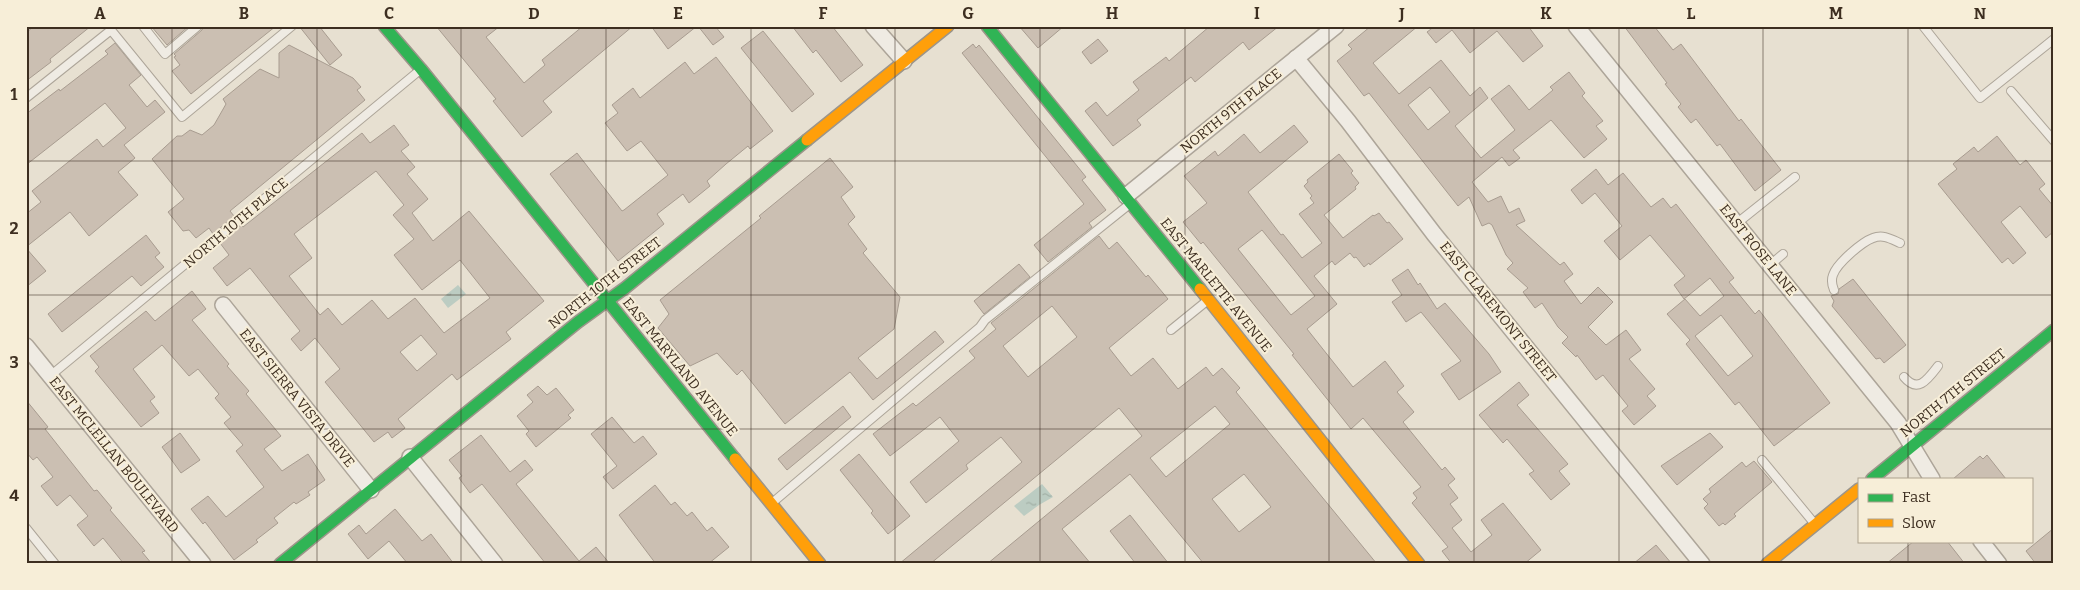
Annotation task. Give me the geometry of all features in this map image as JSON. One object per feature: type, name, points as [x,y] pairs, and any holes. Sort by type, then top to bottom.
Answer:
[{"type":"street","points":[[873,26],[904,61]]},
{"type":"street","name":"NORTH 10TH STREET","points":[[280,564],[410,457],[578,322],[706,223],[948,26]]},
{"type":"street","name":"EAST MARLETTE AVENUE","points":[[987,26],[1129,200],[1419,564]]},
{"type":"street","name":"NORTH 9TH PLACE","points":[[1129,200],[1336,26]]},
{"type":"street","name":"EAST ROSE LANE","points":[[1576,26],[1898,423],[1931,478]]},
{"type":"street","name":"EAST MARYLAND AVENUE","points":[[392,29],[421,69],[820,564]]},
{"type":"street","name":"EAST CLAREMONT STREET","points":[[1296,58],[1348,121],[1434,234],[1702,564]]},
{"type":"street","name":"EAST SIERRA VISTA DRIVE","points":[[223,305],[371,490]]},
{"type":"street","name":"NORTH 7TH STREET","points":[[1873,478],[2054,330]]},
{"type":"street","name":"EAST MCLELLAN BOULEVARD","points":[[26,346],[203,564]]},
{"type":"street","points":[[410,457],[495,564]]},
{"type":"street","points":[[1767,564],[1858,490]]},
{"type":"street","points":[[1982,542],[1999,564]]},
{"type":"lane","points":[[143,26],[165,54],[198,26]]},
{"type":"lane","points":[[26,98],[111,30],[182,117],[292,26]]},
{"type":"lane","points":[[1923,26],[1980,98],[2054,39]]},
{"type":"lane","name":"NORTH 10TH PLACE","points":[[50,376],[421,69]]},
{"type":"lane","points":[[2011,91],[2054,141]]},
{"type":"lane","points":[[1736,224],[1795,177]]},
{"type":"lane","points":[[772,503],[980,327],[985,320],[1129,200]]},
{"type":"lane","points":[[1834,290],[1832,283],[1833,275],[1840,264],[1873,237],[1884,236],[1900,243]]},
{"type":"lane","points":[[1770,265],[1783,254]]},
{"type":"lane","points":[[1171,330],[1208,299]]},
{"type":"lane","points":[[1904,377],[1910,384],[1917,385],[1924,382],[1938,366]]},
{"type":"lane","points":[[1762,460],[1816,524]]},
{"type":"lane","points":[[26,528],[55,564]]},
{"type":"water","points":[[458,285],[466,294],[448,308],[441,299]]},
{"type":"water","points":[[1042,484],[1053,497],[1024,516],[1014,506]]},
{"type":"building","points":[[34,26],[91,26],[50,59],[51,62],[26,81],[26,33]]},
{"type":"building","points":[[151,26],[189,26],[167,45]]},
{"type":"building","points":[[204,26],[276,26],[191,94],[172,71],[180,65],[174,54],[202,30]]},
{"type":"building","points":[[299,26],[319,26],[342,55],[330,65]]},
{"type":"building","points":[[436,26],[500,26],[486,37],[524,83],[545,65],[542,60],[583,26],[633,26],[543,101],[552,112],[522,137],[493,101],[496,99]]},
{"type":"building","points":[[651,26],[697,26],[668,49]]},
{"type":"building","points":[[698,26],[715,26],[724,37],[713,45]]},
{"type":"building","points":[[792,26],[832,26],[863,65],[841,82],[816,50],[813,53]]},
{"type":"building","points":[[1019,26],[1064,26],[1038,48]]},
{"type":"building","points":[[1210,26],[1279,26],[1249,50],[1243,42],[1195,82],[1191,77],[1137,120],[1141,125],[1113,146],[1085,111],[1096,102],[1107,116],[1139,90],[1133,82],[1166,57],[1169,61]]},
{"type":"building","points":[[1371,26],[1418,26],[1373,63],[1399,94],[1441,60],[1470,96],[1480,87],[1488,98],[1455,126],[1481,158],[1515,130],[1491,99],[1509,85],[1529,110],[1553,90],[1550,87],[1569,72],[1585,93],[1582,96],[1603,121],[1596,126],[1607,139],[1584,158],[1551,120],[1513,150],[1520,158],[1509,166],[1502,157],[1472,182],[1488,202],[1501,196],[1509,213],[1519,208],[1525,221],[1516,225],[1560,265],[1564,262],[1573,274],[1564,281],[1581,304],[1598,287],[1613,302],[1588,327],[1606,345],[1626,330],[1641,350],[1629,359],[1655,389],[1647,396],[1656,406],[1634,425],[1622,411],[1628,406],[1603,375],[1596,380],[1577,355],[1576,357],[1562,343],[1568,337],[1558,327],[1542,303],[1535,308],[1523,292],[1528,288],[1507,269],[1513,263],[1506,255],[1492,225],[1489,223],[1482,226],[1469,197],[1458,206],[1369,93],[1364,96],[1337,61],[1352,49],[1348,45]],"holes":[[[1430,87],[1450,112],[1428,130],[1408,105]]]},
{"type":"building","points":[[1435,26],[1528,26],[1543,46],[1523,62],[1497,31],[1470,53],[1452,30],[1436,43],[1427,32]]},
{"type":"building","points":[[1624,26],[1654,26],[1673,50],[1681,44],[1739,121],[1741,119],[1781,170],[1755,191],[1720,144],[1717,146],[1696,119],[1691,123],[1678,107],[1681,104],[1665,84],[1667,83]]},
{"type":"building","points":[[763,31],[814,94],[792,112],[741,48]]},
{"type":"building","points":[[1098,39],[1108,51],[1091,64],[1082,52]]},
{"type":"building","points":[[115,43],[141,75],[129,85],[147,107],[155,100],[165,112],[124,145],[135,158],[118,172],[138,195],[89,236],[70,212],[26,247],[26,214],[41,202],[32,191],[97,139],[103,147],[126,128],[105,103],[26,165],[26,114],[59,89],[60,91],[108,54],[105,51]]},
{"type":"building","points":[[973,44],[976,48],[979,45],[1086,177],[1082,180],[1106,210],[1089,223],[1092,227],[1048,262],[1034,245],[1084,204],[962,53]]},
{"type":"building","points":[[289,45],[353,78],[361,87],[357,90],[365,100],[230,211],[234,216],[213,234],[209,228],[196,238],[189,230],[183,231],[168,212],[184,199],[152,159],[177,136],[182,136],[190,130],[202,135],[214,125],[226,104],[223,99],[260,69],[279,78],[279,53]]},
{"type":"building","points":[[716,57],[773,131],[750,149],[748,146],[726,164],[707,181],[710,186],[689,203],[683,194],[657,214],[664,224],[618,261],[550,174],[577,153],[622,211],[624,210],[668,175],[641,141],[627,151],[605,123],[618,113],[612,105],[633,88],[640,98],[685,62],[694,74]]},
{"type":"building","points":[[394,125],[409,145],[401,151],[415,167],[407,174],[428,199],[412,213],[433,241],[469,211],[544,301],[506,332],[511,339],[457,380],[452,374],[398,419],[405,428],[392,438],[388,432],[374,442],[325,382],[340,369],[315,338],[301,351],[291,339],[300,331],[250,268],[227,286],[213,268],[229,255],[220,243],[241,225],[243,227],[362,133],[370,143]],"holes":[[[376,171],[404,205],[393,215],[414,239],[394,255],[422,290],[460,260],[490,298],[444,333],[415,298],[388,319],[372,300],[342,325],[328,308],[320,315],[289,276],[312,258],[294,234]],[[421,335],[437,354],[417,371],[400,352]]]},
{"type":"building","points":[[1294,125],[1308,142],[1248,192],[1281,235],[1283,234],[1302,258],[1322,243],[1299,214],[1314,203],[1310,198],[1312,196],[1304,186],[1308,182],[1307,180],[1339,154],[1353,171],[1351,173],[1359,183],[1355,187],[1356,189],[1324,215],[1343,238],[1373,215],[1379,213],[1403,239],[1370,265],[1369,263],[1364,267],[1350,253],[1335,265],[1332,261],[1314,276],[1337,304],[1307,329],[1353,387],[1385,361],[1404,386],[1397,392],[1414,412],[1403,422],[1442,470],[1445,467],[1455,479],[1448,485],[1458,498],[1450,504],[1462,520],[1452,528],[1471,552],[1492,535],[1481,520],[1503,503],[1541,550],[1524,564],[1452,564],[1442,551],[1448,547],[1412,503],[1417,498],[1413,493],[1421,487],[1363,418],[1351,429],[1292,355],[1294,354],[1203,242],[1201,244],[1183,222],[1207,203],[1184,176],[1215,151],[1218,156],[1244,134],[1260,153]],"holes":[[[1262,230],[1315,296],[1291,315],[1238,249]]]},
{"type":"building","points":[[1997,136],[2020,165],[2026,160],[2045,184],[2039,189],[2054,207],[2054,231],[2046,238],[2020,206],[2001,222],[2026,253],[2013,264],[2008,258],[2002,263],[1938,184],[1957,169],[1953,164],[1974,147],[1978,152]]},
{"type":"building","points":[[830,158],[853,187],[841,197],[855,217],[848,224],[867,249],[863,253],[900,297],[894,329],[858,358],[877,379],[935,331],[944,342],[873,400],[850,372],[785,424],[742,370],[737,375],[717,353],[690,366],[658,328],[669,314],[660,300],[761,218],[759,216]]},
{"type":"building","points":[[1596,169],[1608,185],[1623,173],[1651,207],[1663,198],[1671,208],[1676,204],[1734,278],[1729,282],[1755,314],[1759,310],[1830,403],[1774,446],[1739,402],[1735,405],[1686,344],[1690,340],[1667,314],[1685,299],[1700,316],[1724,296],[1710,278],[1684,299],[1674,285],[1685,276],[1650,235],[1620,260],[1604,241],[1622,226],[1595,193],[1582,204],[1571,190]],"holes":[[[1721,315],[1753,356],[1728,376],[1695,336]]]},
{"type":"building","points":[[146,235],[160,253],[155,257],[164,267],[141,286],[132,276],[62,332],[48,314]]},
{"type":"building","points":[[1099,236],[1109,249],[1117,242],[1146,277],[1148,275],[1168,299],[1109,348],[1131,376],[1153,358],[1178,389],[1206,367],[1213,376],[1222,368],[1240,388],[1236,392],[1377,564],[1204,564],[1130,474],[1062,529],[1091,564],[987,564],[1142,436],[1119,408],[930,564],[899,564],[1022,462],[1001,437],[966,465],[968,469],[926,503],[910,482],[959,441],[940,417],[890,456],[873,434],[913,403],[916,406],[975,358],[969,351],[996,329],[991,323]],"holes":[[[1052,306],[1077,337],[1028,377],[1003,346]],[[1215,406],[1230,424],[1166,477],[1150,458]],[[1244,474],[1271,507],[1239,532],[1212,499]]]},
{"type":"building","points":[[26,248],[46,271],[26,287]]},
{"type":"building","points":[[1019,264],[1030,277],[984,314],[974,301]]},
{"type":"building","points":[[1408,269],[1437,309],[1445,303],[1489,354],[1501,372],[1459,400],[1441,374],[1461,361],[1421,312],[1406,322],[1392,302],[1402,295],[1392,280]]},
{"type":"building","points":[[1853,279],[1906,345],[1884,363],[1880,358],[1876,359],[1832,306],[1834,301],[1831,296],[1838,294],[1839,289]]},
{"type":"building","points":[[192,291],[206,309],[192,320],[229,364],[227,366],[249,391],[246,394],[281,436],[264,449],[282,471],[308,454],[325,480],[308,492],[310,495],[296,504],[294,502],[274,518],[278,523],[256,540],[258,542],[234,560],[205,522],[203,524],[191,509],[208,496],[226,517],[264,487],[236,451],[243,445],[224,423],[231,417],[215,398],[219,394],[198,369],[189,376],[162,345],[133,369],[155,397],[150,401],[159,413],[141,427],[95,371],[99,367],[90,356],[146,311],[155,321]]},
{"type":"building","points":[[1519,382],[1529,395],[1517,405],[1568,464],[1559,471],[1570,484],[1551,500],[1529,474],[1534,471],[1507,439],[1503,443],[1479,415]]},
{"type":"building","points":[[538,386],[547,395],[556,388],[574,410],[568,415],[571,418],[536,447],[526,434],[529,431],[517,416],[533,402],[527,395]]},
{"type":"building","points":[[26,400],[48,427],[45,429],[94,491],[97,490],[112,508],[110,510],[145,551],[142,552],[152,564],[124,564],[103,538],[94,546],[77,525],[88,516],[70,495],[57,506],[41,486],[53,477],[37,457],[33,460],[26,452]]},
{"type":"building","points":[[843,406],[851,417],[787,470],[778,459]]},
{"type":"building","points":[[612,417],[634,443],[643,436],[657,454],[613,489],[603,477],[617,466],[591,434]]},
{"type":"building","points":[[180,433],[200,460],[181,473],[162,447]]},
{"type":"building","points":[[1710,433],[1723,447],[1677,485],[1661,466]]},
{"type":"building","points":[[481,435],[510,472],[525,460],[533,470],[516,484],[579,561],[596,547],[610,564],[546,564],[482,484],[470,493],[459,478],[462,476],[449,460]]},
{"type":"building","points":[[859,454],[910,516],[888,534],[871,513],[873,511],[840,470]]},
{"type":"building","points":[[1987,455],[2005,478],[1954,478],[1980,456],[1983,459]]},
{"type":"building","points":[[1754,461],[1772,482],[1734,514],[1736,516],[1725,525],[1723,523],[1719,526],[1704,508],[1708,504],[1703,499],[1711,492],[1709,489],[1742,462],[1746,467]]},
{"type":"building","points":[[655,485],[671,505],[675,502],[687,516],[692,512],[707,531],[712,527],[729,547],[708,564],[656,564],[619,515]]},
{"type":"building","points":[[395,509],[422,541],[431,534],[454,564],[408,564],[389,541],[368,559],[348,534],[359,525],[366,534]]},
{"type":"building","points":[[1130,515],[1169,564],[1136,564],[1110,531]]},
{"type":"building","points":[[2054,528],[2054,564],[2036,564],[2026,551]]},
{"type":"building","points":[[1913,542],[1948,542],[1965,564],[1886,564]]},
{"type":"building","points":[[1656,545],[1672,564],[1633,564]]},
{"type":"traffic: fast","points":[[384,26],[421,69],[735,459]]},
{"type":"traffic: fast","points":[[987,26],[1200,289]]},
{"type":"traffic: fast","points":[[280,564],[578,322],[625,288],[807,140]]},
{"type":"traffic: fast","points":[[1873,478],[2054,330]]},
{"type":"traffic: slow","points":[[807,140],[948,26]]},
{"type":"traffic: slow","points":[[1200,289],[1419,564]]},
{"type":"traffic: slow","points":[[735,459],[820,564]]},
{"type":"traffic: slow","points":[[1767,564],[1858,490]]}]
